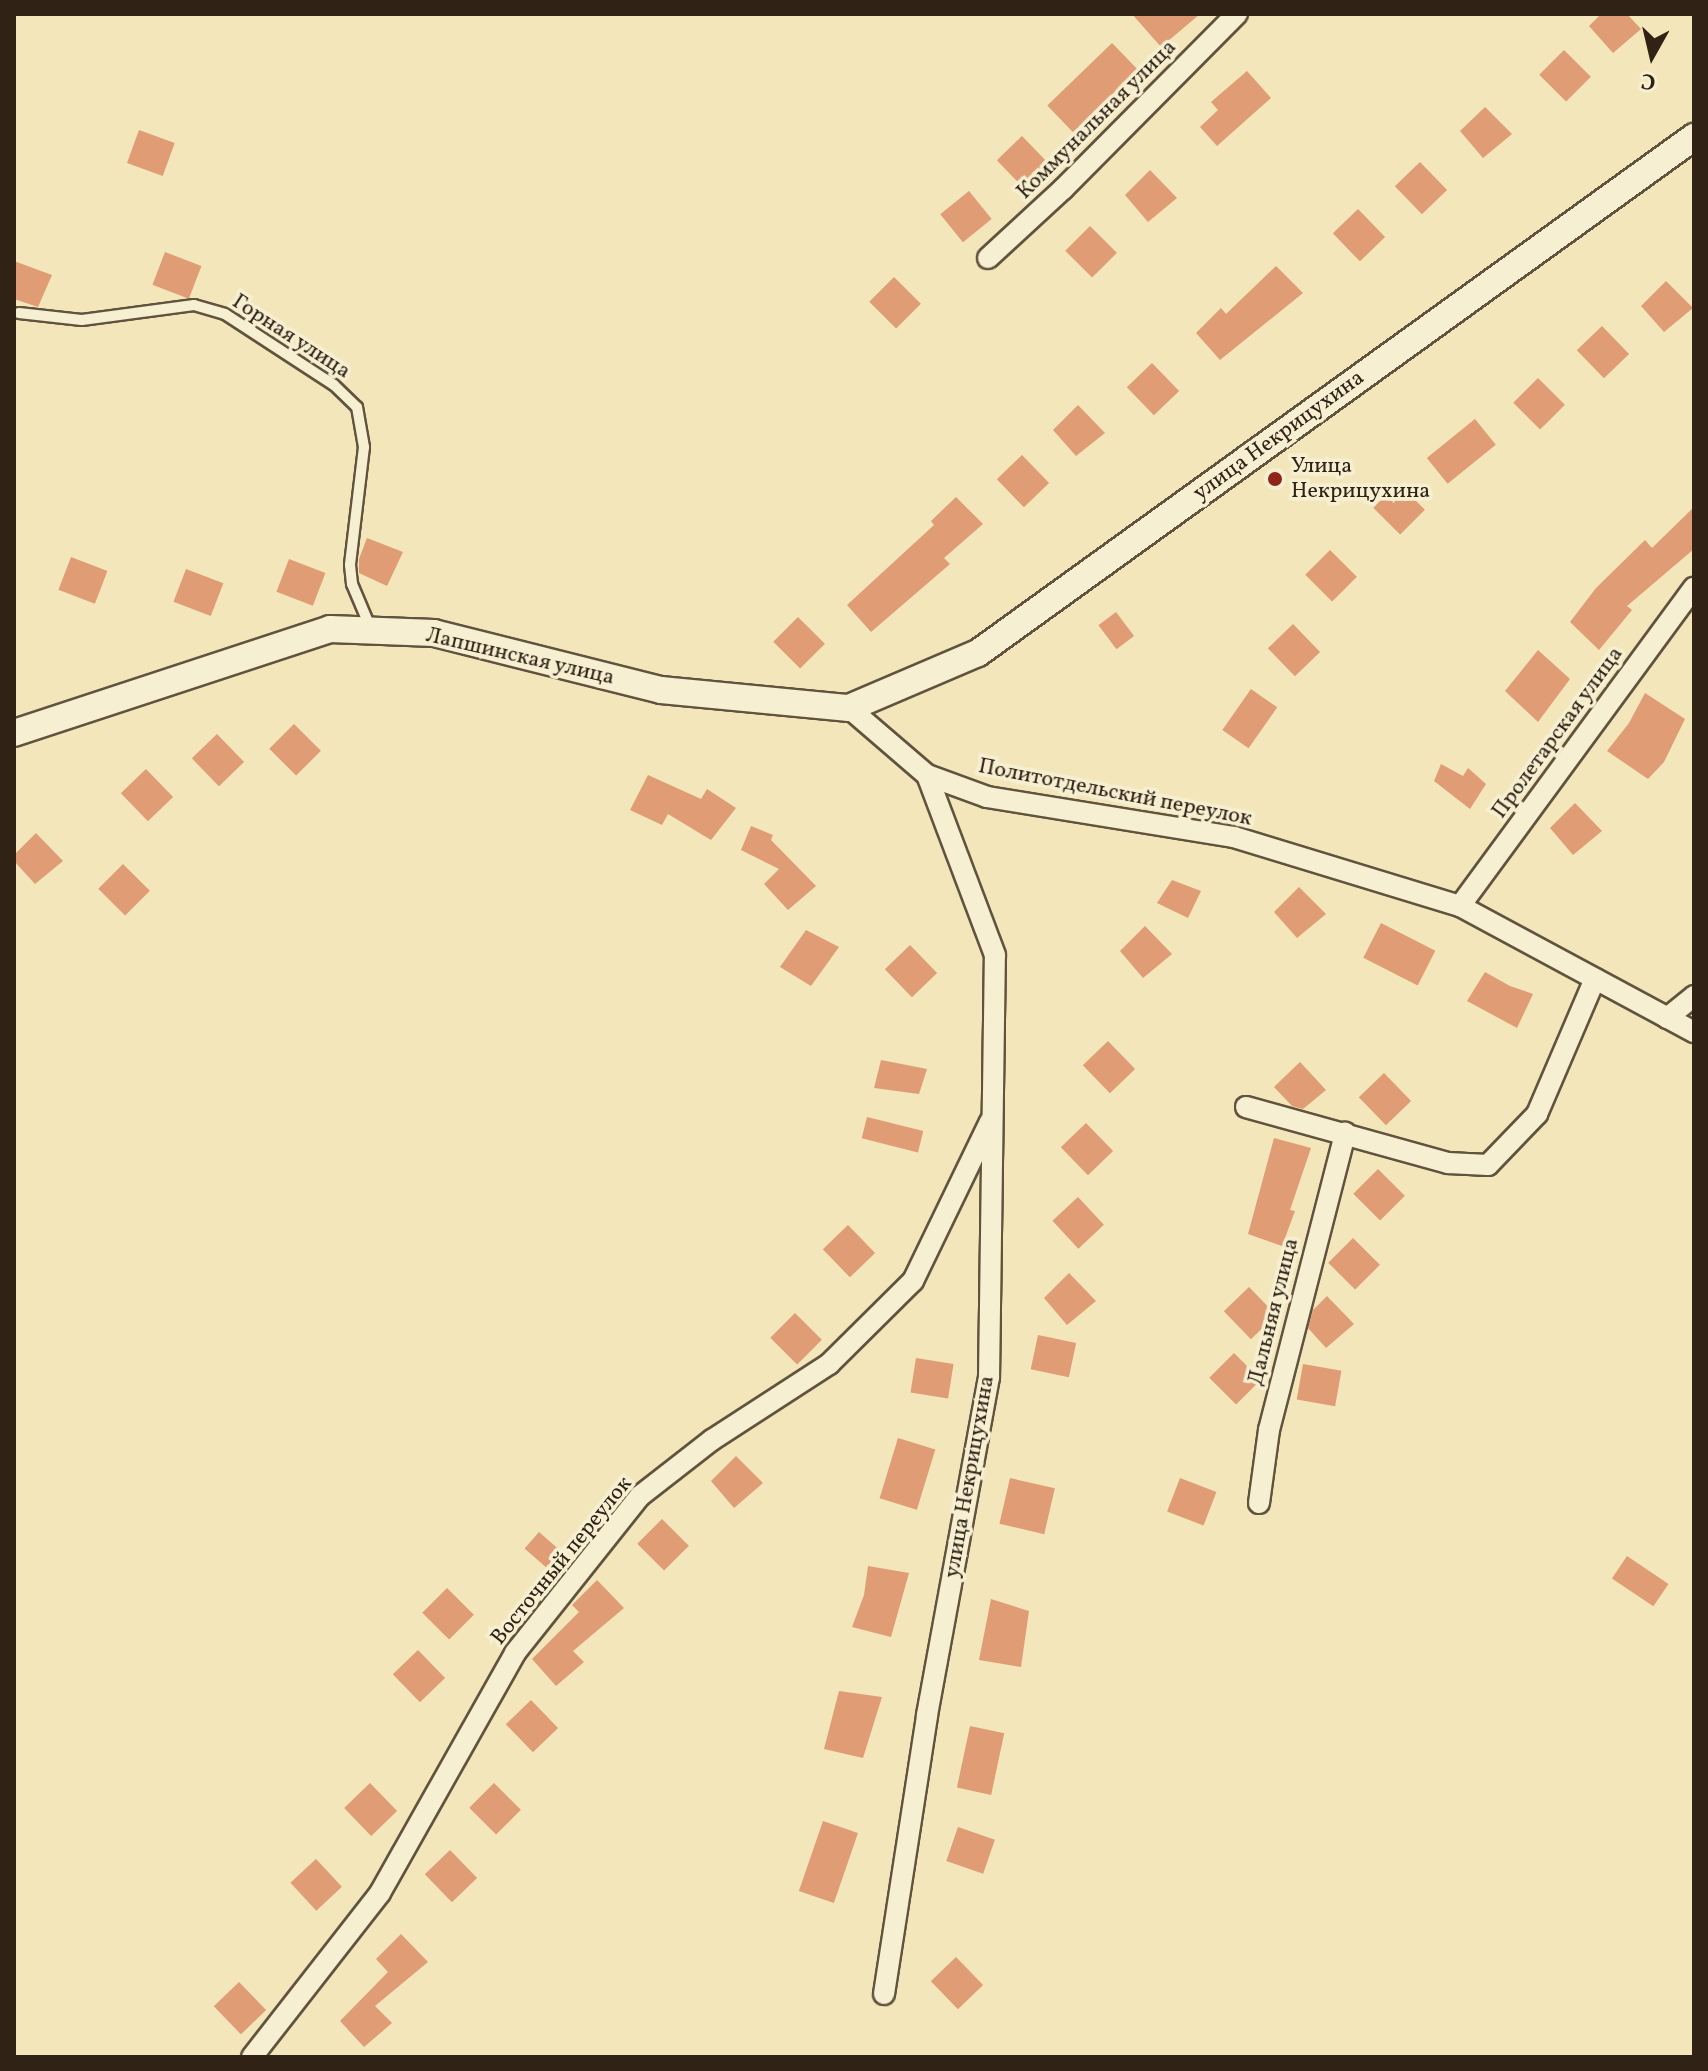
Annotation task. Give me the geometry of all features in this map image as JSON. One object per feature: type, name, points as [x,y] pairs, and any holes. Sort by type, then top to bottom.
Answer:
[{"type":"street","name":"Коммунальная улица","points":[[988,258],[1063,189],[1237,14]]},
{"type":"street","name":"улица Некрицухина","points":[[849,708],[978,653],[1694,137]]},
{"type":"street","name":"Пролетарская улица","points":[[1460,906],[1694,588]]},
{"type":"street","name":"Лапшинская улица","points":[[20,726],[330,629],[434,633],[661,690],[849,708]]},
{"type":"street","name":"Политотдельский переулок","points":[[849,708],[927,775],[987,797],[1234,837],[1460,906],[1694,1032]]},
{"type":"street","name":"улица Некрицухина","points":[[884,1994],[927,1715],[989,1378],[995,955],[927,775]]},
{"type":"street","points":[[1246,1107],[1448,1163],[1488,1165],[1537,1114],[1595,979]]},
{"type":"street","points":[[1667,1018],[1694,996]]},
{"type":"street","name":"Восточный переулок","points":[[252,2057],[380,1893],[524,1641],[640,1496],[712,1440],[829,1364],[913,1281],[993,1115]]},
{"type":"street","name":"Дальняя улица","points":[[1259,1503],[1269,1430],[1345,1133]]},
{"type":"lane","name":"Горная улица","points":[[19,313],[82,320],[194,305],[225,314],[334,385],[357,407],[364,447],[350,565],[352,584],[372,631]]},
{"type":"building","points":[[1132,14],[1200,14],[1161,47]]},
{"type":"building","points":[[1601,14],[1627,14],[1641,29],[1613,53],[1589,26]]},
{"type":"building","points":[[1112,43],[1138,70],[1073,132],[1047,106]]},
{"type":"building","points":[[1564,50],[1591,77],[1566,102],[1539,75]]},
{"type":"building","points":[[1247,71],[1271,98],[1217,146],[1200,127],[1218,110],[1211,102]]},
{"type":"building","points":[[1485,107],[1512,134],[1483,158],[1460,131]]},
{"type":"building","points":[[139,130],[175,143],[163,176],[127,163]]},
{"type":"building","points":[[1022,136],[1049,164],[1024,188],[997,160]]},
{"type":"building","points":[[1420,162],[1447,190],[1422,214],[1395,186]]},
{"type":"building","points":[[1150,170],[1177,198],[1148,222],[1125,195]]},
{"type":"building","points":[[969,191],[992,219],[963,242],[940,214]]},
{"type":"building","points":[[1358,209],[1385,237],[1360,261],[1333,233]]},
{"type":"building","points":[[1090,226],[1117,253],[1092,278],[1065,251]]},
{"type":"building","points":[[165,252],[201,266],[189,299],[152,285]]},
{"type":"building","points":[[14,261],[52,275],[38,307],[14,299]]},
{"type":"building","points":[[1276,266],[1303,293],[1220,360],[1196,333],[1221,308],[1226,314]]},
{"type":"building","points":[[894,277],[921,304],[896,329],[869,302]]},
{"type":"building","points":[[1666,281],[1693,308],[1664,332],[1641,306]]},
{"type":"building","points":[[1602,326],[1629,354],[1604,378],[1577,350]]},
{"type":"building","points":[[1152,363],[1179,391],[1154,415],[1127,387]]},
{"type":"building","points":[[1538,378],[1565,405],[1540,430],[1513,403]]},
{"type":"building","points":[[1078,405],[1105,433],[1076,456],[1053,430]]},
{"type":"building","points":[[1475,419],[1496,445],[1448,484],[1427,458]]},
{"type":"building","points":[[1022,455],[1049,483],[1024,507],[997,479]]},
{"type":"building","points":[[1398,483],[1425,510],[1400,535],[1373,508]]},
{"type":"building","points":[[956,497],[983,524],[944,558],[950,564],[871,632],[847,605],[934,525],[931,521]]},
{"type":"building","points":[[1694,507],[1694,549],[1627,606],[1632,610],[1599,650],[1570,622],[1596,588],[1645,540],[1652,548]]},
{"type":"building","points":[[367,538],[403,552],[387,586],[359,573],[359,559]]},
{"type":"building","points":[[1330,550],[1357,577],[1332,602],[1305,575]]},
{"type":"building","points":[[71,557],[107,571],[95,604],[58,590]]},
{"type":"building","points":[[289,559],[325,573],[313,606],[276,592]]},
{"type":"building","points":[[186,569],[223,583],[211,616],[173,602]]},
{"type":"building","points":[[1116,612],[1134,636],[1116,649],[1098,625]]},
{"type":"building","points":[[798,617],[825,644],[800,669],[773,642]]},
{"type":"building","points":[[1293,624],[1320,652],[1295,676],[1268,648]]},
{"type":"building","points":[[1538,650],[1570,679],[1538,722],[1505,691]]},
{"type":"building","points":[[1251,689],[1277,707],[1249,748],[1222,730]]},
{"type":"building","points":[[1645,693],[1685,719],[1664,762],[1648,779],[1607,751],[1629,723]]},
{"type":"building","points":[[294,724],[321,751],[296,776],[269,749]]},
{"type":"building","points":[[217,734],[244,762],[219,786],[192,758]]},
{"type":"building","points":[[1441,764],[1463,776],[1468,768],[1486,784],[1470,809],[1434,781]]},
{"type":"building","points":[[146,769],[173,797],[148,821],[121,793]]},
{"type":"building","points":[[648,775],[701,799],[707,789],[736,808],[711,840],[668,814],[662,825],[630,810]]},
{"type":"building","points":[[1575,803],[1602,831],[1573,855],[1550,828]]},
{"type":"building","points":[[751,826],[773,835],[771,840],[816,886],[788,910],[764,884],[779,869],[741,850]]},
{"type":"building","points":[[36,833],[63,861],[35,884],[14,861],[14,855]]},
{"type":"building","points":[[123,864],[150,891],[125,916],[98,889]]},
{"type":"building","points":[[1172,880],[1201,891],[1188,918],[1157,903]]},
{"type":"building","points":[[1299,887],[1326,914],[1297,938],[1274,912]]},
{"type":"building","points":[[1381,923],[1435,951],[1418,985],[1363,958]]},
{"type":"building","points":[[1145,926],[1172,954],[1143,978],[1120,951]]},
{"type":"building","points":[[806,930],[839,947],[811,986],[780,967]]},
{"type":"building","points":[[910,945],[937,973],[912,997],[885,969]]},
{"type":"building","points":[[1485,972],[1533,994],[1517,1028],[1467,1001]]},
{"type":"building","points":[[1108,1041],[1135,1069],[1110,1093],[1083,1065]]},
{"type":"building","points":[[881,1060],[927,1069],[919,1094],[874,1088]]},
{"type":"building","points":[[1300,1062],[1326,1090],[1303,1109],[1292,1106],[1274,1087]]},
{"type":"building","points":[[1384,1073],[1411,1101],[1386,1125],[1359,1097]]},
{"type":"building","points":[[867,1117],[923,1131],[918,1152],[862,1138]]},
{"type":"building","points":[[1086,1123],[1113,1151],[1088,1175],[1061,1147]]},
{"type":"building","points":[[1274,1138],[1311,1148],[1290,1210],[1295,1211],[1282,1246],[1248,1234]]},
{"type":"building","points":[[1378,1169],[1405,1196],[1380,1221],[1353,1194]]},
{"type":"building","points":[[1078,1197],[1104,1225],[1078,1249],[1052,1221]]},
{"type":"building","points":[[848,1225],[875,1253],[850,1277],[823,1249]]},
{"type":"building","points":[[1353,1238],[1380,1265],[1355,1290],[1328,1263]]},
{"type":"building","points":[[1069,1273],[1096,1301],[1067,1325],[1044,1298]]},
{"type":"building","points":[[1249,1287],[1276,1315],[1251,1339],[1224,1311]]},
{"type":"building","points":[[1327,1296],[1354,1324],[1326,1348],[1308,1328],[1313,1310]]},
{"type":"building","points":[[795,1313],[822,1340],[797,1365],[770,1338]]},
{"type":"building","points":[[1038,1335],[1076,1343],[1069,1377],[1031,1369]]},
{"type":"building","points":[[1234,1353],[1261,1380],[1236,1405],[1209,1378]]},
{"type":"building","points":[[916,1358],[954,1364],[948,1399],[911,1393]]},
{"type":"building","points":[[1303,1364],[1341,1371],[1335,1406],[1297,1399]]},
{"type":"building","points":[[898,1438],[935,1449],[917,1510],[880,1498]]},
{"type":"building","points":[[736,1456],[763,1483],[734,1508],[711,1481]]},
{"type":"building","points":[[1010,1478],[1055,1488],[1044,1534],[999,1524]]},
{"type":"building","points":[[1180,1478],[1216,1492],[1204,1526],[1167,1512]]},
{"type":"building","points":[[662,1519],[689,1546],[664,1571],[637,1544]]},
{"type":"building","points":[[539,1532],[564,1554],[549,1570],[525,1549]]},
{"type":"building","points":[[1627,1556],[1668,1584],[1653,1606],[1612,1578]]},
{"type":"building","points":[[868,1566],[909,1573],[891,1637],[852,1627],[864,1595]]},
{"type":"building","points":[[597,1580],[624,1608],[573,1651],[584,1662],[556,1686],[532,1659],[579,1612],[572,1605]]},
{"type":"building","points":[[447,1588],[474,1615],[449,1640],[422,1613]]},
{"type":"building","points":[[991,1599],[1029,1611],[1021,1667],[979,1660]]},
{"type":"building","points":[[418,1650],[445,1678],[420,1702],[393,1674]]},
{"type":"building","points":[[839,1691],[882,1697],[863,1758],[824,1749]]},
{"type":"building","points":[[531,1700],[558,1728],[533,1752],[506,1724]]},
{"type":"building","points":[[970,1726],[1004,1733],[991,1795],[957,1788]]},
{"type":"building","points":[[370,1783],[397,1811],[371,1836],[344,1808]]},
{"type":"building","points":[[494,1783],[521,1810],[496,1835],[469,1808]]},
{"type":"building","points":[[823,1821],[858,1833],[834,1903],[799,1891]]},
{"type":"building","points":[[958,1827],[995,1840],[983,1874],[946,1861]]},
{"type":"building","points":[[450,1850],[477,1878],[452,1902],[425,1874]]},
{"type":"building","points":[[316,1859],[342,1887],[316,1911],[290,1883]]},
{"type":"building","points":[[401,1934],[428,1962],[375,2006],[392,2023],[364,2047],[340,2021],[388,1972],[376,1959]]},
{"type":"building","points":[[956,1957],[983,1985],[958,2009],[931,1981]]},
{"type":"building","points":[[239,1982],[266,2010],[241,2034],[214,2006]]},
{"type":"place","name":"Улица Некрицухина","points":[[1275,479]]}]
